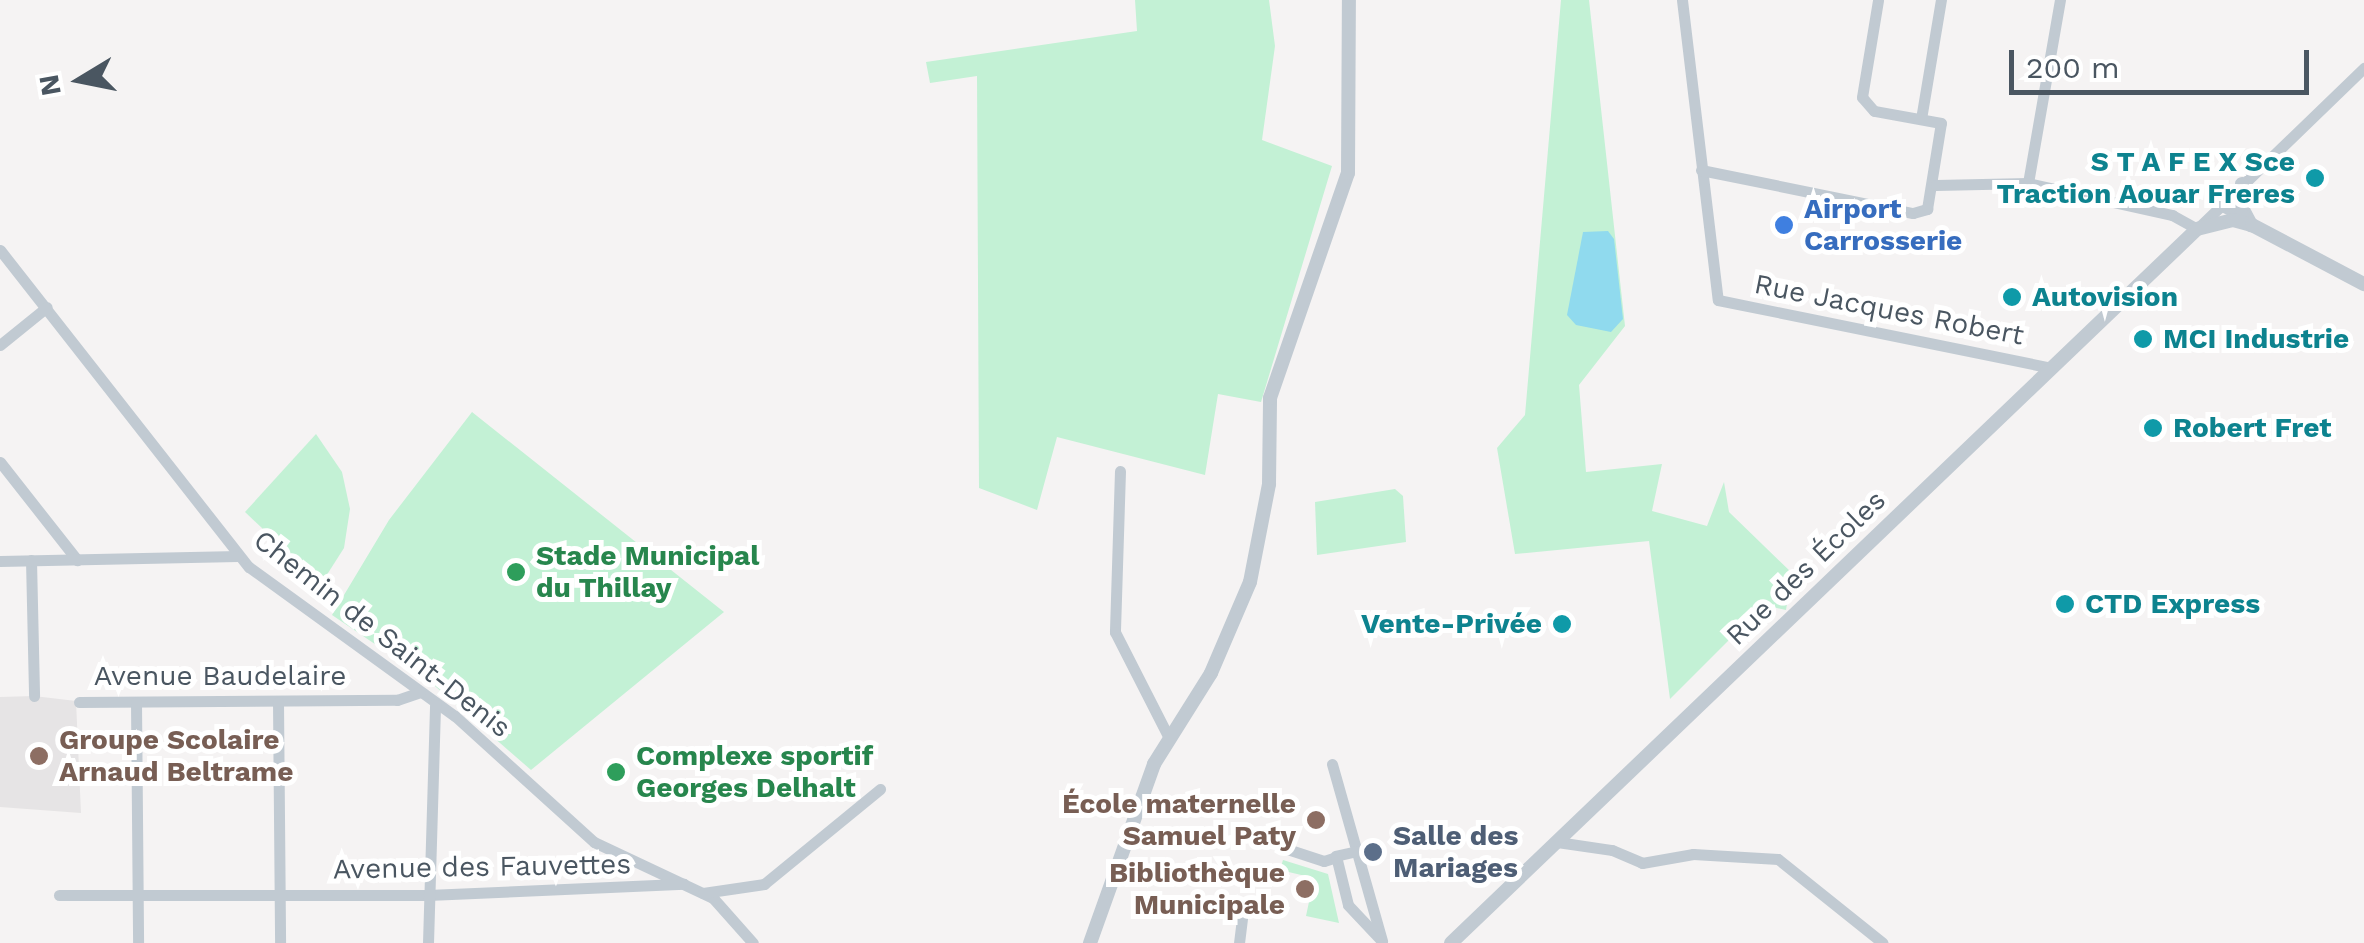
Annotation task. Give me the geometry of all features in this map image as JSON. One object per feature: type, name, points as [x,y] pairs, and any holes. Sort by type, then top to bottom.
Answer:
[{"type":"street","points":[[1090,943],[1118,853],[1169,738],[1211,673],[1250,582],[1269,484],[1270,398],[1348,174],[1349,0]]},
{"type":"street","points":[[1682,0],[1700,170],[1913,213],[1927,209],[1936,185],[1944,128],[1921,119],[1874,111],[1862,97],[1878,0]]},
{"type":"street","points":[[1921,119],[1941,0]]},
{"type":"street","points":[[2028,183],[2060,0]]},
{"type":"street","name":"Rue des Écoles","points":[[1451,943],[2364,68]]},
{"type":"street","name":"Rue Jacques Robert","points":[[1700,170],[1718,300],[2051,368]]},
{"type":"street","points":[[1936,185],[2028,183],[2172,215],[2197,229],[2248,220]]},
{"type":"street","points":[[2242,184],[2248,220]]},
{"type":"street","points":[[2220,203],[2364,284]]},
{"type":"street","name":"Chemin de Saint-Denis","points":[[0,250],[238,556],[277,591],[435,704],[594,842],[703,893],[726,909],[754,943]]},
{"type":"street","points":[[0,345],[47,308]]},
{"type":"street","points":[[0,462],[76,560]]},
{"type":"street","points":[[1120,471],[1115,632],[1169,738]]},
{"type":"street","points":[[0,561],[238,556]]},
{"type":"street","points":[[31,560],[34,696]]},
{"type":"street","name":"Avenue Baudelaire","points":[[78,702],[397,700],[420,692]]},
{"type":"street","points":[[136,702],[138,943]]},
{"type":"street","points":[[278,702],[280,943]]},
{"type":"street","points":[[428,943],[435,704]]},
{"type":"street","points":[[1332,764],[1383,942]]},
{"type":"street","points":[[703,893],[764,884],[880,789]]},
{"type":"street","points":[[1557,842],[1605,848],[1642,863],[1693,854],[1778,859],[1883,943]]},
{"type":"street","points":[[1281,848],[1324,861],[1357,850]]},
{"type":"street","points":[[1336,857],[1348,905],[1383,942]]},
{"type":"street","name":"Avenue des Fauvettes","points":[[59,895],[428,895],[684,884]]},
{"type":"street","points":[[1239,943],[1242,918]]},
{"type":"shaded area","name":"Groupe Scolaire Arnaud Beltrame","points":[[0,697],[76,701],[81,813],[0,807]]},
{"type":"green space","points":[[1135,0],[1269,0],[1275,46],[1262,140],[1332,166],[1261,402],[1218,394],[1205,475],[1057,437],[1037,510],[979,488],[977,76],[930,83],[926,62],[1137,31]]},
{"type":"green space","points":[[1561,0],[1589,0],[1625,326],[1579,385],[1586,472],[1662,464],[1652,511],[1707,526],[1724,482],[1729,512],[1792,573],[1786,610],[1764,605],[1670,699],[1649,541],[1515,554],[1497,448],[1525,415]]},
{"type":"green space","name":"Stade Municipal du Thillay","points":[[472,412],[724,612],[531,770],[428,680],[332,615],[389,520]]},
{"type":"green space","points":[[316,434],[342,472],[350,509],[344,548],[321,584],[245,512]]},
{"type":"green space","points":[[1395,489],[1403,496],[1406,542],[1317,555],[1315,502]]},
{"type":"green space","points":[[1283,860],[1328,874],[1339,923],[1306,916],[1314,878],[1280,870]]},
{"type":"water","points":[[1608,231],[1614,239],[1623,319],[1611,332],[1576,325],[1567,315],[1583,232]]},
{"type":"place","name":"S T A F E X Sce Traction Aouar Freres","points":[[2315,178]]},
{"type":"place","name":"Airport Carrosserie","points":[[1784,225]]},
{"type":"place","name":"Autovision","points":[[2012,297]]},
{"type":"place","name":"MCI Industrie","points":[[2143,339]]},
{"type":"place","name":"Robert Fret","points":[[2153,428]]},
{"type":"place","name":"Stade Municipal du Thillay","points":[[516,572]]},
{"type":"place","name":"CTD Express","points":[[2065,604]]},
{"type":"place","name":"Vente-Privée","points":[[1562,624]]},
{"type":"place","name":"Groupe Scolaire Arnaud Beltrame","points":[[39,756]]},
{"type":"place","name":"Complexe sportif Georges Delhalt","points":[[616,772]]},
{"type":"place","name":"École maternelle Samuel Paty","points":[[1316,820]]},
{"type":"place","name":"Salle des Mariages","points":[[1373,852]]},
{"type":"place","name":"Bibliothèque Municipale","points":[[1305,889]]}]
